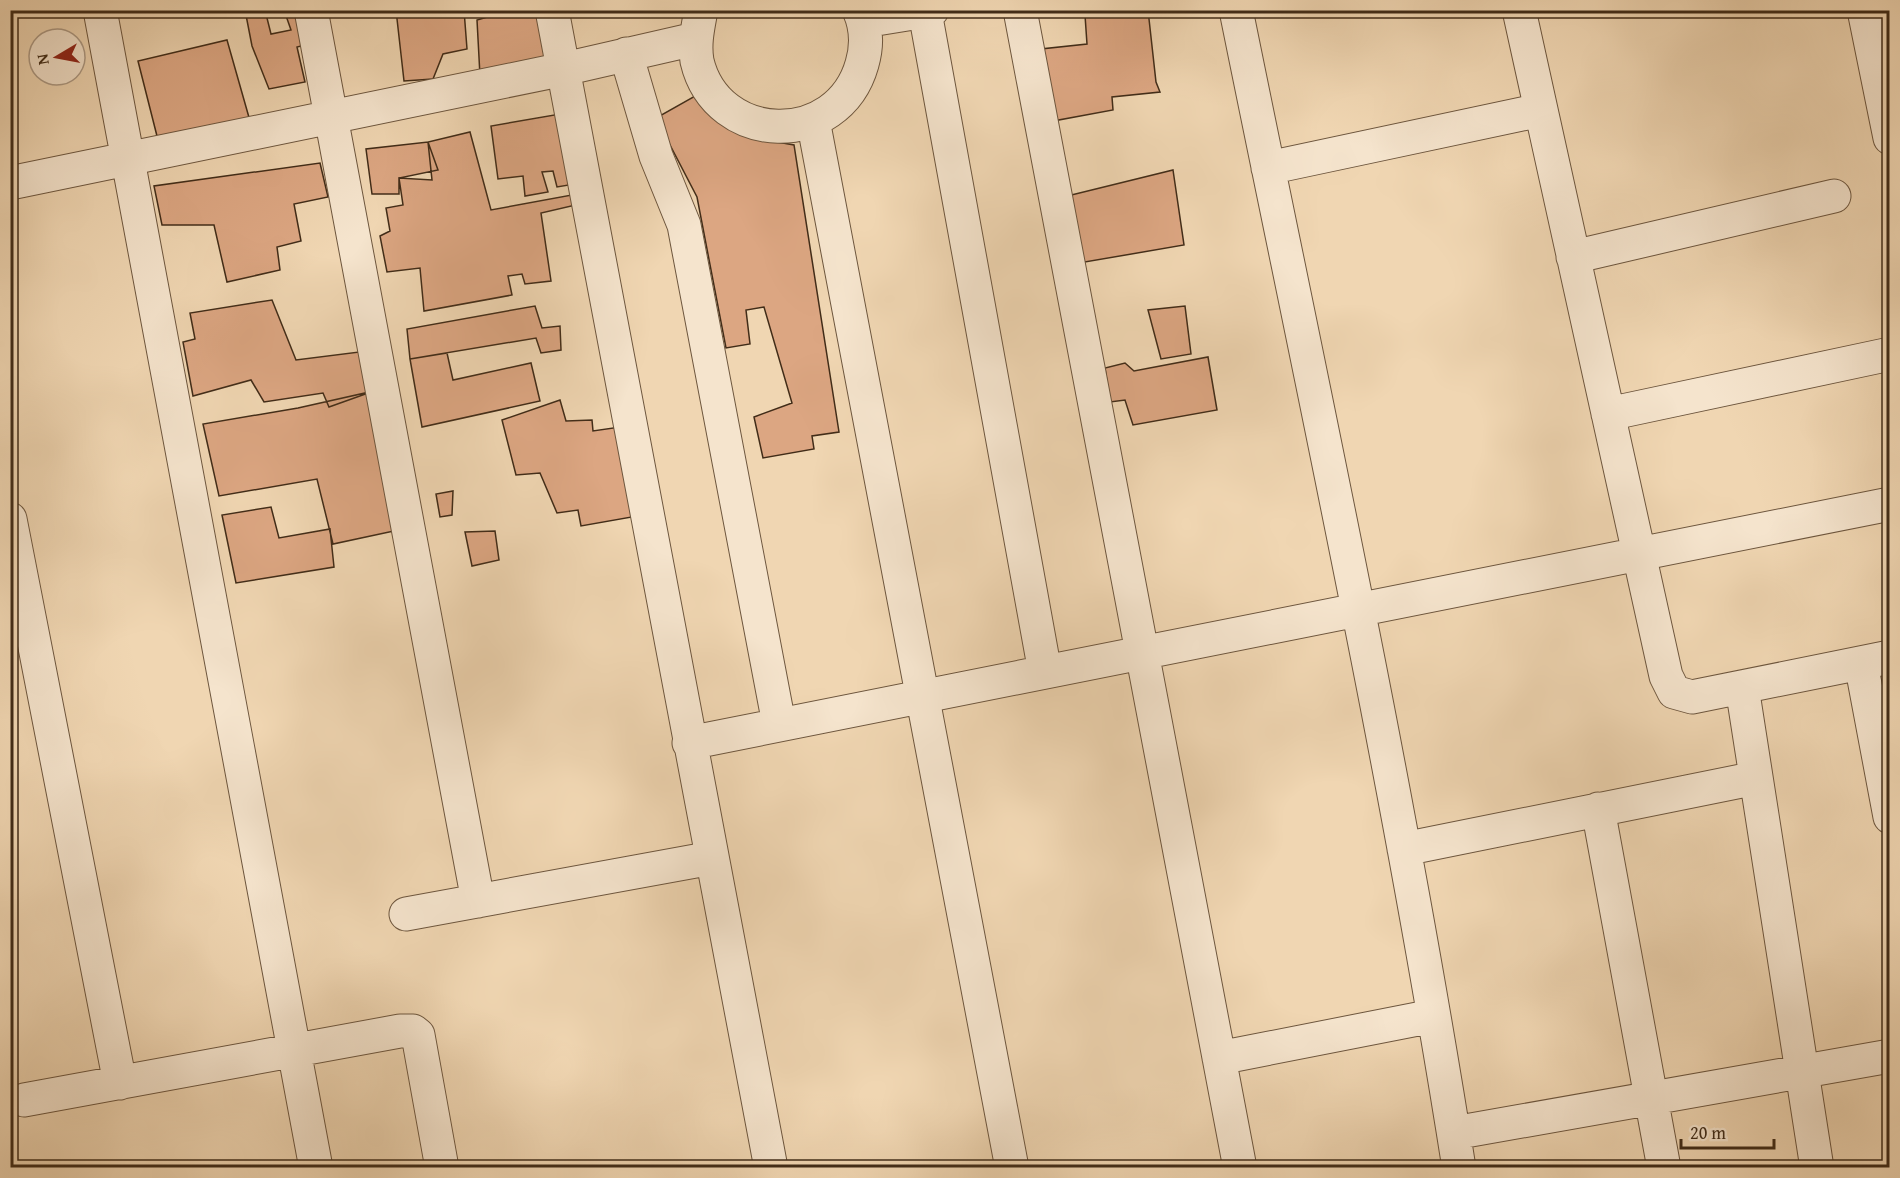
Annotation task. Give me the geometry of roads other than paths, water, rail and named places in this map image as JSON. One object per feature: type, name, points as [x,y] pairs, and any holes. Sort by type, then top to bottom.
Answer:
[{"type":"street","points":[[100,10],[316,1167]]},
{"type":"street","points":[[311,10],[478,901]]},
{"type":"street","points":[[552,10],[771,1167]]},
{"type":"street","points":[[1020,10],[1239,1167]]},
{"type":"street","points":[[1236,10],[1358,610],[1404,849],[1459,1167]]},
{"type":"street","points":[[1519,10],[1666,676],[1674,692],[1692,697],[1875,660],[1890,817]]},
{"type":"street","points":[[1864,10],[1890,138]]},
{"type":"street","points":[[10,183],[564,69],[626,54],[698,25],[698,62],[710,89],[726,108],[752,122],[781,128],[801,126],[828,113],[850,93],[858,79],[866,51],[862,16],[928,11],[1045,672]]},
{"type":"street","points":[[626,54],[656,156],[684,225],[779,724]]},
{"type":"street","points":[[1268,168],[1541,110]]},
{"type":"street","points":[[813,120],[1012,1167]]},
{"type":"street","points":[[1573,257],[1834,196]]},
{"type":"street","points":[[1608,414],[1890,354]]},
{"type":"street","points":[[689,742],[1890,504]]},
{"type":"street","points":[[10,519],[120,1083]]},
{"type":"street","points":[[1742,687],[1816,1167]]},
{"type":"street","points":[[1404,849],[1756,778]]},
{"type":"street","points":[[1598,809],[1664,1167]]},
{"type":"street","points":[[406,914],[712,858]]},
{"type":"street","points":[[1219,1058],[1433,1016]]},
{"type":"street","points":[[24,1100],[400,1031],[413,1031],[418,1035],[442,1167]]},
{"type":"street","points":[[1454,1133],[1890,1056]]}]
